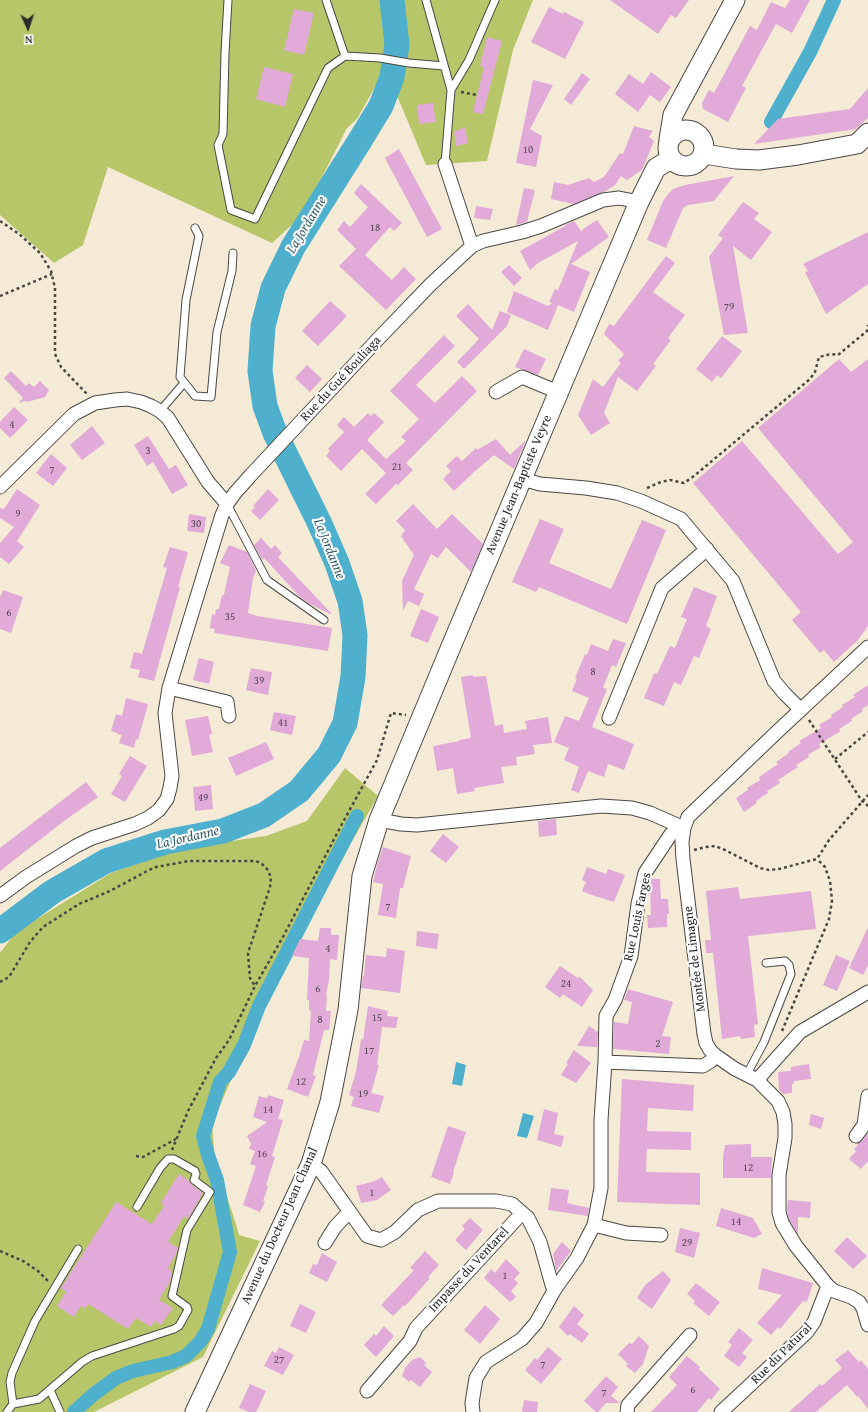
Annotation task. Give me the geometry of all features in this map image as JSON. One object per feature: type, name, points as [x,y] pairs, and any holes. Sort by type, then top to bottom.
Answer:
[{"type":"main road","points":[[669,139],[676,132],[685,129],[696,133],[701,137],[704,154],[697,163],[686,167],[680,166],[671,159],[667,149],[673,115],[735,0]]},
{"type":"main road","points":[[685,129],[682,111],[684,101],[694,76]]},
{"type":"main road","points":[[704,154],[736,159],[759,160],[857,144],[865,141]]},
{"type":"main road","name":"Avenue Jean-Baptiste Veyre","points":[[379,820],[639,202],[656,168],[671,159]]},
{"type":"main road","name":"Avenue du Docteur Jean Chanal","points":[[195,1412],[311,1164],[330,1102],[348,1010],[362,876],[379,820]]},
{"type":"street","points":[[445,164],[472,246]]},
{"type":"street","name":"Rue du Gué Bouliaga","points":[[0,896],[26,877],[76,846],[92,838],[135,824],[148,818],[159,810],[167,799],[172,776],[165,713],[169,688],[218,526],[227,504],[235,493],[380,336],[430,285],[472,246],[483,241],[541,226],[603,200],[619,198],[639,202]]},
{"type":"street","points":[[496,392],[522,377],[558,392]]},
{"type":"street","points":[[0,488],[74,414],[95,403],[127,400],[141,402],[160,411],[168,418],[208,482],[227,504]]},
{"type":"street","points":[[522,479],[540,484],[586,488],[617,493],[641,501],[681,519],[732,581],[774,681],[801,710]]},
{"type":"street","points":[[609,718],[662,588],[707,549]]},
{"type":"street","name":"Rue Louis Farges","points":[[473,1412],[472,1403],[476,1378],[486,1362],[522,1339],[536,1323],[555,1289],[577,1258],[594,1225],[601,1188],[600,1120],[605,1062],[606,1016],[615,1000],[631,956],[638,904],[645,873],[671,834],[684,828],[688,818],[868,647]]},
{"type":"street","points":[[169,688],[227,702],[229,716]]},
{"type":"street","points":[[379,820],[417,825],[601,806],[632,808],[650,813],[684,828]]},
{"type":"street","name":"Montée de Limagne","points":[[684,828],[682,842],[683,859],[704,1034],[710,1050],[715,1055],[724,1062],[752,1077],[778,1100],[786,1124],[779,1175],[779,1212],[782,1223],[796,1246],[828,1286],[840,1294],[851,1297],[865,1308],[868,1325]]},
{"type":"street","points":[[752,1077],[800,1032],[868,992]]},
{"type":"street","points":[[605,1062],[703,1066],[711,1061],[715,1055]]},
{"type":"street","points":[[856,1136],[864,1125],[868,1096]]},
{"type":"street","points":[[311,1164],[321,1171],[367,1236],[381,1240],[396,1232],[418,1210],[438,1201],[496,1201],[512,1204],[528,1218],[540,1242],[552,1285],[555,1289]]},
{"type":"street","points":[[325,1243],[335,1228],[349,1212]]},
{"type":"street","name":"Impasse du Ventarel","points":[[367,1391],[410,1341],[416,1328],[522,1213]]},
{"type":"street","points":[[594,1225],[626,1233],[661,1234]]},
{"type":"street","name":"Rue du Patural","points":[[720,1412],[807,1332],[814,1322],[828,1286]]},
{"type":"street","points":[[627,1412],[628,1405],[690,1335]]},
{"type":"lane","points":[[228,0],[224,53],[223,134],[218,145],[231,210],[255,219],[328,68],[345,56],[380,58],[409,63],[444,66]]},
{"type":"lane","points":[[326,0],[345,56]]},
{"type":"lane","points":[[426,0],[451,90],[445,164]]},
{"type":"lane","points":[[451,90],[469,60],[495,0]]},
{"type":"lane","points":[[195,228],[199,236],[186,300],[180,377],[196,396],[211,397],[217,332],[232,271],[233,253]]},
{"type":"lane","points":[[160,411],[184,383]]},
{"type":"lane","points":[[227,504],[267,580],[324,620]]},
{"type":"lane","points":[[752,1077],[791,974],[789,965],[785,961],[766,963]]},
{"type":"lane","points":[[7,1412],[13,1404],[39,1399],[82,1362],[92,1356],[174,1329],[179,1326],[188,1310],[188,1307],[172,1296],[187,1230],[210,1192],[194,1180],[196,1174],[195,1171],[174,1159],[168,1159],[160,1168],[137,1207]]},
{"type":"lane","points":[[13,1404],[10,1382],[12,1372],[36,1321],[78,1249]]},
{"type":"lane","points":[[50,1390],[59,1411]]},
{"type":"path","points":[[451,90],[477,96]]},
{"type":"path","points":[[0,221],[20,234],[40,253],[51,271],[55,288],[55,354],[61,367],[95,403]]},
{"type":"path","points":[[0,296],[52,274]]},
{"type":"path","points":[[647,488],[670,480],[684,482],[694,476],[810,379],[815,372],[819,357],[831,354],[838,355],[867,331],[868,325]]},
{"type":"path","points":[[801,710],[862,801],[868,806]]},
{"type":"path","points":[[168,1159],[188,1111],[216,1058],[229,1040],[255,986],[284,935],[377,760],[392,713],[422,716]]},
{"type":"path","points":[[835,759],[868,732]]},
{"type":"path","points":[[683,859],[690,858],[690,851],[715,846],[760,868],[769,870],[780,869],[817,859],[829,840],[868,795]]},
{"type":"path","points":[[781,1033],[830,919],[832,901],[830,881],[825,867],[817,859]]},
{"type":"path","points":[[0,982],[9,977],[30,942],[43,927],[79,904],[149,870],[156,867],[189,861],[256,861],[267,869],[271,877],[270,887],[248,953],[250,978],[255,986]]},
{"type":"path","points":[[136,1156],[143,1158],[176,1139]]},
{"type":"path","points":[[0,1251],[23,1261],[38,1271],[54,1289]]},
{"type":"green space","points":[[0,0],[533,0],[513,50],[487,161],[426,165],[398,98],[376,85],[357,119],[347,128],[321,179],[294,223],[272,243],[108,167],[83,245],[54,263],[0,215]]},
{"type":"green space","points":[[345,768],[378,796],[335,871],[258,1018],[212,1124],[215,1161],[239,1235],[260,1241],[203,1357],[94,1412],[0,1412],[0,953],[16,932],[111,873],[183,848],[266,836],[307,821]]},
{"type":"water","points":[[456,1062],[466,1065],[462,1086],[452,1084]]},
{"type":"water","points":[[523,1113],[534,1116],[527,1138],[517,1136]]},
{"type":"building","points":[[610,0],[689,0],[676,18],[671,15],[658,34]]},
{"type":"building","points":[[790,0],[810,0],[792,33],[776,24],[742,86],[746,88],[728,122],[703,109],[702,103],[709,90],[714,93],[750,26],[757,30],[771,2],[785,8]]},
{"type":"building","points":[[549,7],[563,14],[564,12],[584,22],[565,59],[531,42]]},
{"type":"building","points":[[294,9],[314,13],[304,55],[284,50]]},
{"type":"building","points":[[487,37],[502,41],[483,114],[473,112],[484,67],[480,66]]},
{"type":"building","points":[[264,67],[293,74],[285,107],[256,99]]},
{"type":"building","points":[[651,72],[671,87],[660,102],[650,95],[638,112],[615,94],[629,74],[643,84]]},
{"type":"building","points":[[582,73],[590,79],[571,105],[564,99]]},
{"type":"building","points":[[533,80],[553,85],[530,129],[542,136],[536,167],[516,163]]},
{"type":"building","points":[[868,88],[868,118],[856,129],[754,144],[778,119],[850,109]]},
{"type":"building","points":[[433,103],[436,122],[419,124],[417,105]]},
{"type":"building","points":[[634,126],[653,131],[649,137],[654,141],[642,170],[627,180],[621,176],[615,185],[604,192],[574,204],[551,199],[554,182],[568,185],[589,178],[594,182],[604,177],[620,153],[623,154]]},
{"type":"building","points":[[465,127],[468,143],[456,146],[454,132]]},
{"type":"building","points":[[399,149],[442,229],[427,237],[385,158]]},
{"type":"building","points":[[734,176],[714,201],[688,205],[683,208],[666,248],[647,240],[663,201],[673,189],[685,185]]},
{"type":"building","points":[[361,184],[402,223],[394,231],[390,227],[365,255],[392,280],[404,267],[416,279],[386,310],[339,266],[356,249],[337,230],[344,221],[350,227],[368,207],[354,193]]},
{"type":"building","points":[[524,188],[535,190],[527,222],[516,225]]},
{"type":"building","points":[[743,202],[759,213],[754,219],[772,232],[751,260],[733,246],[748,333],[724,335],[709,257],[723,238],[718,235]]},
{"type":"building","points":[[476,206],[493,209],[490,220],[474,218]]},
{"type":"building","points":[[597,220],[609,237],[571,264],[590,272],[574,312],[558,305],[548,330],[507,312],[514,291],[548,306],[552,303],[549,302],[555,289],[558,290],[578,241],[538,263],[530,270],[520,251],[574,221],[582,232],[583,229]]},
{"type":"building","points":[[868,232],[868,284],[826,314],[805,272],[808,271],[803,264]]},
{"type":"building","points":[[666,256],[675,263],[653,292],[685,315],[668,338],[671,340],[653,364],[656,366],[637,391],[618,377],[604,413],[610,423],[591,435],[578,415],[593,379],[603,387],[621,363],[618,361],[624,354],[604,334],[609,324],[614,326]]},
{"type":"building","points":[[509,265],[522,278],[514,286],[501,272]]},
{"type":"building","points":[[330,301],[347,316],[318,346],[302,331]]},
{"type":"building","points":[[468,304],[492,330],[500,311],[511,315],[507,326],[464,369],[457,362],[479,339],[456,316]]},
{"type":"building","points":[[444,335],[455,346],[416,385],[435,403],[462,376],[477,391],[406,463],[413,470],[376,504],[365,494],[386,473],[362,449],[341,471],[326,456],[330,451],[328,449],[344,432],[337,425],[344,417],[354,427],[368,413],[371,416],[374,413],[384,422],[367,440],[386,459],[406,441],[401,437],[419,419],[390,391]]},
{"type":"building","points":[[722,336],[742,351],[721,378],[717,375],[712,382],[696,369]]},
{"type":"building","points":[[524,349],[546,359],[538,375],[515,367]]},
{"type":"building","points":[[839,359],[851,372],[868,359],[868,626],[858,640],[834,662],[824,650],[820,653],[792,620],[801,612],[693,483],[742,441],[838,554],[853,542],[758,428]]},
{"type":"building","points":[[307,365],[322,379],[310,392],[295,378]]},
{"type":"building","points":[[11,371],[26,386],[29,383],[34,387],[40,381],[49,390],[45,397],[18,403],[23,398],[4,378]]},
{"type":"building","points":[[14,407],[28,420],[10,438],[0,428],[0,422]]},
{"type":"building","points":[[92,426],[105,443],[82,460],[70,445]]},
{"type":"building","points":[[148,436],[169,469],[176,465],[188,485],[172,494],[153,462],[147,466],[134,445]]},
{"type":"building","points":[[496,439],[510,455],[526,440],[514,469],[494,455],[454,491],[443,479],[451,471],[446,466],[457,456],[462,461],[476,448],[477,450]]},
{"type":"building","points":[[51,454],[67,468],[53,486],[36,473]]},
{"type":"building","points":[[17,489],[40,505],[17,541],[24,547],[9,564],[0,557],[0,543],[14,527],[0,518],[0,508],[4,509]]},
{"type":"building","points":[[268,489],[279,500],[260,520],[251,511],[255,507],[253,506]]},
{"type":"building","points":[[413,504],[437,529],[452,514],[483,544],[471,572],[446,547],[438,558],[431,554],[414,589],[424,594],[419,606],[408,601],[403,611],[402,581],[414,555],[401,536],[405,530],[396,521]]},
{"type":"building","points":[[189,514],[206,517],[204,533],[187,531]]},
{"type":"building","points":[[540,519],[564,529],[549,563],[611,589],[642,520],[666,530],[627,624],[539,587],[536,592],[512,582]]},
{"type":"building","points":[[261,538],[271,549],[275,545],[282,553],[278,557],[331,613],[330,614],[300,597],[264,558],[262,560],[254,545]]},
{"type":"building","points":[[229,545],[247,552],[256,571],[253,578],[248,613],[257,616],[332,628],[328,651],[214,633],[215,629],[210,628],[212,614],[215,615],[216,609],[219,609],[222,595],[224,595],[230,567],[220,563]]},
{"type":"building","points":[[170,547],[188,552],[154,681],[138,677],[140,670],[130,668],[134,652],[142,654],[167,568],[163,567]]},
{"type":"building","points":[[694,587],[717,596],[706,626],[711,629],[699,658],[694,656],[681,685],[674,682],[664,706],[644,698],[654,673],[657,674],[670,646],[675,648],[687,619],[681,617]]},
{"type":"building","points":[[3,590],[23,597],[11,633],[0,629],[0,597]]},
{"type":"building","points":[[421,609],[439,617],[428,643],[410,636]]},
{"type":"building","points":[[613,639],[626,643],[616,667],[612,665],[603,688],[607,689],[592,727],[634,744],[624,770],[608,764],[604,777],[588,771],[579,793],[571,790],[579,767],[564,760],[569,748],[554,742],[565,716],[579,721],[589,698],[572,691],[577,679],[575,678],[585,654],[587,655],[591,644],[608,651]]},
{"type":"building","points":[[199,658],[214,662],[209,684],[193,680]]},
{"type":"building","points":[[251,668],[272,672],[268,695],[246,690]]},
{"type":"building","points":[[473,675],[473,677],[486,676],[495,726],[503,724],[504,733],[527,729],[525,721],[548,717],[552,743],[533,745],[535,754],[516,757],[517,765],[501,767],[504,783],[474,788],[475,791],[457,794],[453,768],[437,771],[433,746],[471,738],[461,677]]},
{"type":"building","points":[[868,685],[868,705],[862,709],[863,711],[851,719],[852,721],[839,729],[841,731],[819,744],[821,747],[796,765],[798,767],[778,780],[780,783],[767,791],[768,793],[744,812],[736,798],[748,790],[747,788],[760,780],[759,777],[778,764],[776,762],[801,743],[799,741],[821,728],[819,725],[832,717],[831,715],[843,707],[842,705],[855,697],[853,695]]},
{"type":"building","points":[[126,698],[148,704],[138,740],[136,739],[134,748],[119,743],[122,735],[111,731],[116,714],[122,716]]},
{"type":"building","points":[[274,712],[296,716],[292,735],[270,730]]},
{"type":"building","points":[[208,716],[212,734],[209,735],[213,752],[192,756],[185,720]]},
{"type":"building","points":[[266,742],[274,759],[236,776],[228,758]]},
{"type":"building","points":[[130,756],[147,766],[125,802],[111,794],[122,776],[119,774]]},
{"type":"building","points":[[86,782],[98,797],[64,821],[0,871],[0,848]]},
{"type":"building","points":[[211,785],[213,809],[195,811],[193,787]]},
{"type":"building","points":[[556,819],[557,835],[539,837],[538,821]]},
{"type":"building","points":[[443,834],[459,847],[446,863],[430,851]]},
{"type":"building","points":[[383,847],[411,856],[403,888],[400,888],[396,918],[378,915],[383,884],[373,882]]},
{"type":"building","points":[[587,867],[606,874],[608,869],[625,875],[614,902],[582,891],[586,882],[582,880]]},
{"type":"building","points":[[652,879],[660,879],[661,899],[668,899],[669,914],[667,914],[667,927],[648,928],[647,915],[651,915],[650,885]]},
{"type":"building","points":[[738,887],[740,899],[811,891],[816,929],[748,936],[758,1024],[754,1025],[755,1037],[741,1039],[740,1036],[722,1039],[713,953],[706,953],[705,940],[711,940],[706,891]]},
{"type":"building","points":[[868,927],[868,965],[863,975],[849,968]]},
{"type":"building","points":[[320,928],[331,928],[331,935],[339,935],[337,960],[330,959],[329,980],[326,995],[326,1011],[331,1011],[329,1030],[324,1030],[313,1075],[316,1076],[308,1097],[287,1089],[304,1040],[309,1041],[311,1011],[309,1011],[309,1000],[307,1000],[309,958],[292,956],[300,939],[318,941]]},
{"type":"building","points":[[417,931],[439,934],[437,949],[416,946]]},
{"type":"building","points":[[387,948],[405,951],[400,993],[361,988],[366,955],[386,957]]},
{"type":"building","points":[[836,955],[850,961],[837,991],[823,985]]},
{"type":"building","points":[[560,966],[578,978],[579,976],[593,990],[582,1007],[563,994],[560,998],[545,987]]},
{"type":"building","points":[[628,989],[673,1002],[662,1036],[671,1037],[669,1054],[613,1049],[614,1022],[628,1024],[632,1002],[624,1000]]},
{"type":"building","points":[[368,1006],[388,1011],[387,1016],[398,1017],[396,1028],[382,1027],[377,1065],[379,1065],[371,1093],[384,1096],[379,1113],[351,1106],[354,1097],[349,1095],[356,1072],[361,1039],[363,1040]]},
{"type":"building","points":[[589,1026],[598,1032],[597,1047],[577,1046]]},
{"type":"building","points":[[574,1050],[591,1063],[576,1083],[561,1075]]},
{"type":"building","points":[[809,1064],[811,1079],[794,1081],[794,1084],[792,1084],[792,1093],[783,1094],[779,1090],[778,1072],[791,1071],[791,1067]]},
{"type":"building","points":[[622,1079],[694,1085],[693,1111],[648,1108],[647,1131],[691,1132],[691,1150],[647,1149],[646,1172],[700,1173],[700,1205],[617,1202]]},
{"type":"building","points":[[268,1095],[284,1100],[278,1119],[283,1120],[272,1156],[275,1157],[266,1185],[268,1186],[263,1201],[265,1202],[260,1212],[243,1205],[256,1166],[250,1164],[255,1151],[249,1149],[251,1144],[247,1136],[267,1122],[253,1117],[259,1096],[267,1098]]},
{"type":"building","points":[[544,1109],[558,1113],[554,1134],[564,1136],[561,1147],[537,1140]]},
{"type":"building","points":[[811,1114],[824,1118],[821,1129],[809,1125]]},
{"type":"building","points":[[448,1126],[466,1132],[450,1184],[431,1177]]},
{"type":"building","points":[[868,1133],[868,1163],[867,1162],[861,1169],[849,1159],[856,1151],[854,1149],[858,1145],[857,1144],[862,1141]]},
{"type":"building","points":[[751,1144],[751,1157],[772,1157],[771,1178],[723,1178],[723,1157],[725,1145]]},
{"type":"building","points":[[179,1174],[203,1193],[188,1219],[184,1216],[168,1242],[178,1248],[168,1268],[172,1271],[170,1282],[159,1300],[173,1308],[161,1325],[155,1321],[151,1327],[136,1318],[128,1329],[88,1304],[85,1309],[81,1306],[74,1317],[57,1306],[66,1292],[61,1288],[116,1202],[152,1224],[164,1206],[161,1203]]},
{"type":"building","points":[[382,1177],[391,1190],[377,1200],[361,1203],[356,1186],[375,1181]]},
{"type":"building","points":[[551,1188],[569,1190],[567,1203],[589,1208],[588,1216],[548,1210]]},
{"type":"building","points":[[788,1200],[811,1202],[810,1218],[798,1217],[798,1234],[789,1220],[787,1211]]},
{"type":"building","points":[[721,1208],[753,1218],[762,1234],[754,1238],[716,1226]]},
{"type":"building","points":[[470,1218],[483,1230],[466,1250],[455,1240],[465,1229],[462,1226]]},
{"type":"building","points":[[680,1228],[700,1233],[694,1258],[675,1252]]},
{"type":"building","points":[[847,1237],[867,1256],[853,1269],[834,1251]]},
{"type":"building","points":[[562,1242],[571,1251],[556,1271],[553,1254]]},
{"type":"building","points":[[425,1251],[439,1265],[428,1277],[430,1278],[417,1293],[393,1316],[381,1305],[414,1270],[410,1268]]},
{"type":"building","points":[[322,1253],[337,1262],[327,1282],[309,1273],[313,1264],[317,1265]]},
{"type":"building","points":[[506,1259],[520,1273],[514,1279],[518,1283],[511,1291],[516,1297],[510,1302],[484,1278],[491,1269],[495,1273]]},
{"type":"building","points":[[762,1268],[813,1283],[807,1302],[803,1301],[780,1329],[778,1327],[771,1335],[757,1323],[782,1295],[758,1289]]},
{"type":"building","points":[[663,1271],[671,1280],[652,1309],[637,1298],[645,1285]]},
{"type":"building","points":[[696,1283],[720,1302],[709,1316],[693,1303],[695,1301],[687,1294]]},
{"type":"building","points":[[300,1304],[316,1312],[306,1333],[290,1326]]},
{"type":"building","points":[[485,1305],[500,1319],[480,1344],[464,1330]]},
{"type":"building","points":[[574,1306],[584,1315],[577,1324],[589,1334],[582,1343],[570,1334],[568,1336],[559,1327]]},
{"type":"building","points":[[384,1326],[394,1336],[376,1357],[364,1345],[374,1334],[376,1336]]},
{"type":"building","points":[[739,1328],[753,1340],[742,1353],[747,1357],[739,1367],[724,1356],[732,1345],[728,1342]]},
{"type":"building","points":[[639,1336],[649,1346],[643,1364],[635,1373],[626,1366],[628,1364],[618,1354],[629,1343],[632,1344]]},
{"type":"building","points":[[279,1347],[294,1355],[283,1375],[264,1366],[272,1351],[276,1353]]},
{"type":"building","points":[[548,1347],[562,1359],[541,1384],[525,1370],[535,1358],[537,1360]]},
{"type":"building","points":[[848,1350],[859,1362],[861,1360],[868,1369],[868,1409],[847,1385],[816,1412],[789,1412],[820,1384],[822,1386],[842,1368],[835,1360]]},
{"type":"building","points":[[687,1356],[700,1367],[699,1369],[720,1389],[711,1400],[709,1398],[697,1412],[651,1412],[677,1385],[669,1377]]},
{"type":"building","points":[[420,1357],[426,1363],[424,1365],[432,1372],[420,1387],[411,1380],[409,1382],[402,1376],[405,1368],[412,1360]]},
{"type":"building","points":[[606,1376],[618,1387],[611,1396],[620,1403],[606,1403],[598,1412],[596,1412],[584,1401]]},
{"type":"building","points":[[250,1384],[266,1391],[256,1412],[249,1412],[239,1408]]},
{"type":"building","points":[[524,1400],[538,1402],[537,1412],[522,1412]]},
{"type":"waterway","name":"La Jordanne","points":[[0,931],[52,892],[106,861],[165,842],[223,831],[264,815],[299,791],[329,755],[345,723],[353,677],[355,635],[350,601],[337,563],[319,522],[275,433],[265,406],[260,371],[263,326],[273,288],[293,247],[381,106],[392,77],[397,45],[392,0]]},
{"type":"waterway","points":[[771,122],[810,52],[834,0]]},
{"type":"waterway","points":[[74,1412],[94,1394],[116,1378],[133,1371],[172,1362],[186,1356],[200,1342],[208,1329],[230,1252],[217,1180],[203,1136],[220,1082],[229,1072],[244,1045],[259,1006],[357,816]]}]
